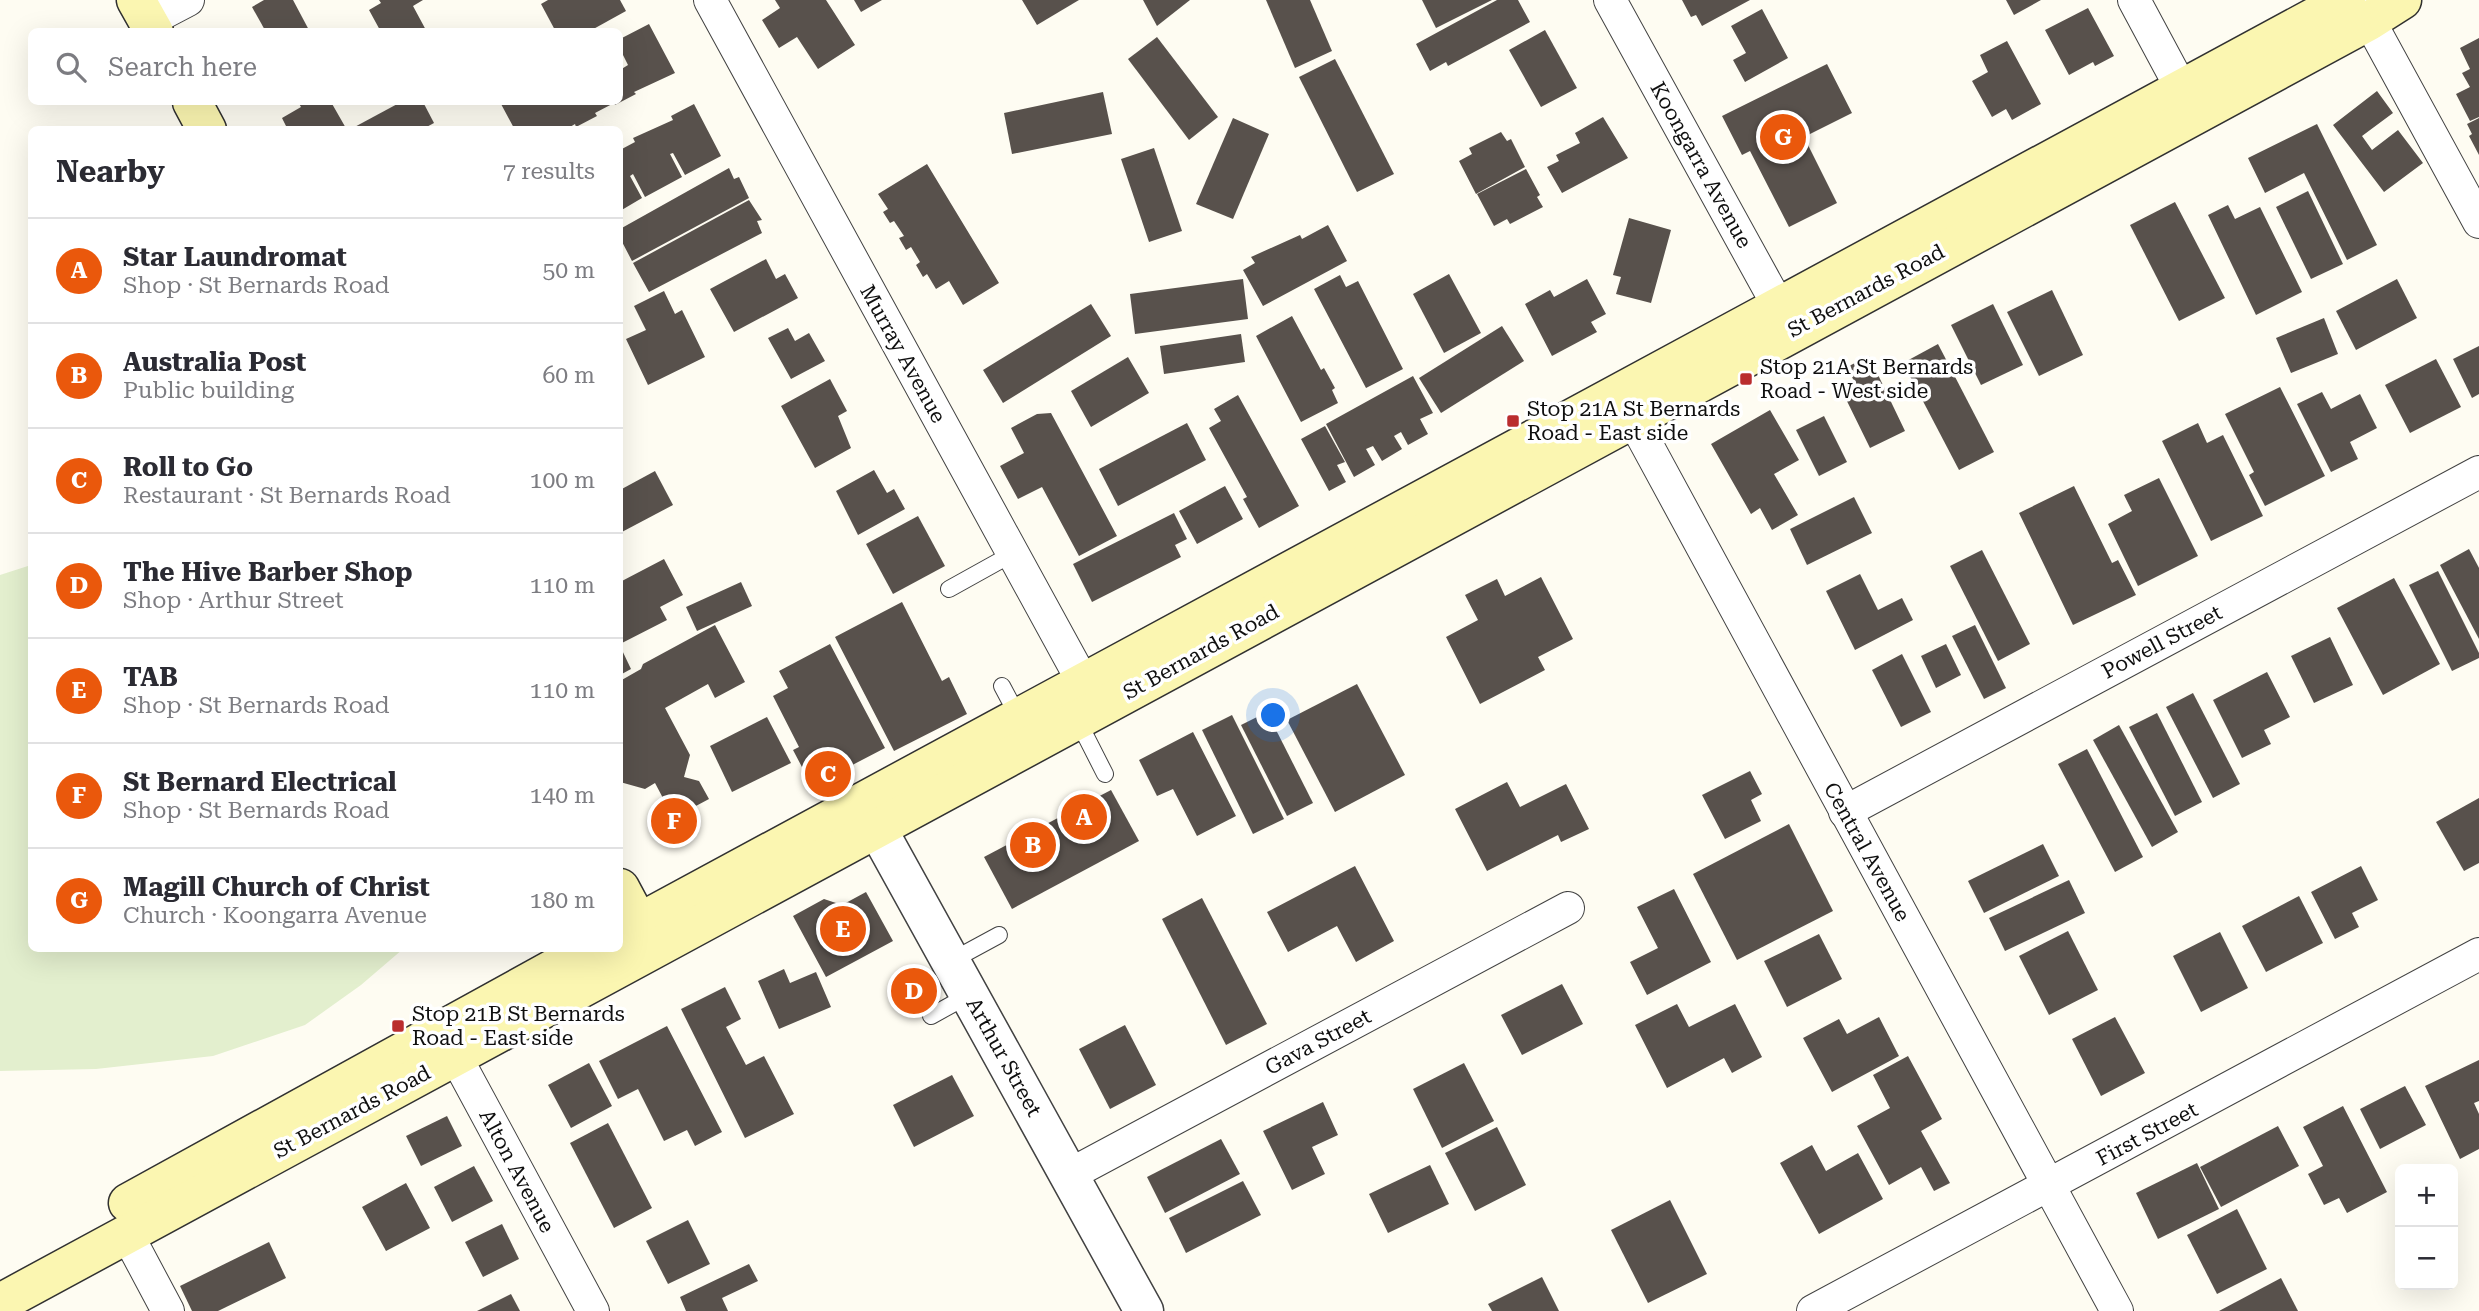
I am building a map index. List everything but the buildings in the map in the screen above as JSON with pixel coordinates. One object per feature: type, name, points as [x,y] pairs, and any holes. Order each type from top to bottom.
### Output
[{"type":"main road","name":"St Bernards Road","points":[[637,935],[1085,703],[1625,405],[2189,102],[2358,7],[2402,0]]},
{"type":"main road","points":[[194,105],[205,126]]},
{"type":"main road","name":"St Bernards Road","points":[[870,815],[1010,702],[1085,703]]},
{"type":"main road","points":[[623,896],[637,935]]},
{"type":"main road","name":"St Bernards Road","points":[[0,1273],[448,1043],[585,952]]},
{"type":"main road","name":"St Bernards Road","points":[[0,1303],[127,1234],[448,1043],[607,952]]},
{"type":"street","points":[[146,18],[188,0]]},
{"type":"street","name":"Murray Avenue","points":[[710,0],[1012,554],[1085,703]]},
{"type":"street","name":"Koongarra Avenue","points":[[1611,0],[1785,318]]},
{"type":"street","points":[[2134,0],[2189,102]]},
{"type":"street","points":[[2358,7],[2479,222]]},
{"type":"street","name":"Central Avenue","points":[[1625,405],[2118,1311]]},
{"type":"street","name":"Powell Street","points":[[1845,812],[2479,472]]},
{"type":"street","name":"Arthur Street","points":[[870,815],[1144,1311]]},
{"type":"street","name":"Gava Street","points":[[1069,1175],[1568,908]]},
{"type":"street","name":"First Street","points":[[1813,1311],[2479,954]]},
{"type":"street","name":"Alton Avenue","points":[[448,1043],[593,1311]]},
{"type":"street","points":[[127,1234],[168,1311]]},
{"type":"lane","points":[[949,589],[1012,554]]},
{"type":"lane","points":[[1085,703],[1105,774]]},
{"type":"lane","points":[[951,961],[999,935]]},
{"type":"lane","points":[[931,1016],[970,995]]},
{"type":"green space","points":[[28,566],[28,952],[400,952],[361,985],[305,1025],[213,1056],[96,1069],[0,1071],[0,575]]},
{"type":"place","name":"Magill Church of Christ","points":[[1783,137]]},
{"type":"place","name":"Stop 21A St Bernards Road - West side","points":[[1746,379]]},
{"type":"place","name":"Stop 21A St Bernards Road - East side","points":[[1513,421]]},
{"type":"place","name":"Roll to Go","points":[[828,774]]},
{"type":"place","name":"Star Laundromat","points":[[1084,817]]},
{"type":"place","name":"St Bernard Electrical","points":[[674,821]]},
{"type":"place","name":"Australia Post","points":[[1033,845]]},
{"type":"place","name":"TAB","points":[[843,929]]},
{"type":"place","name":"The Hive Barber Shop","points":[[914,991]]},
{"type":"place","name":"Stop 21B St Bernards Road - East side","points":[[398,1026]]}]
